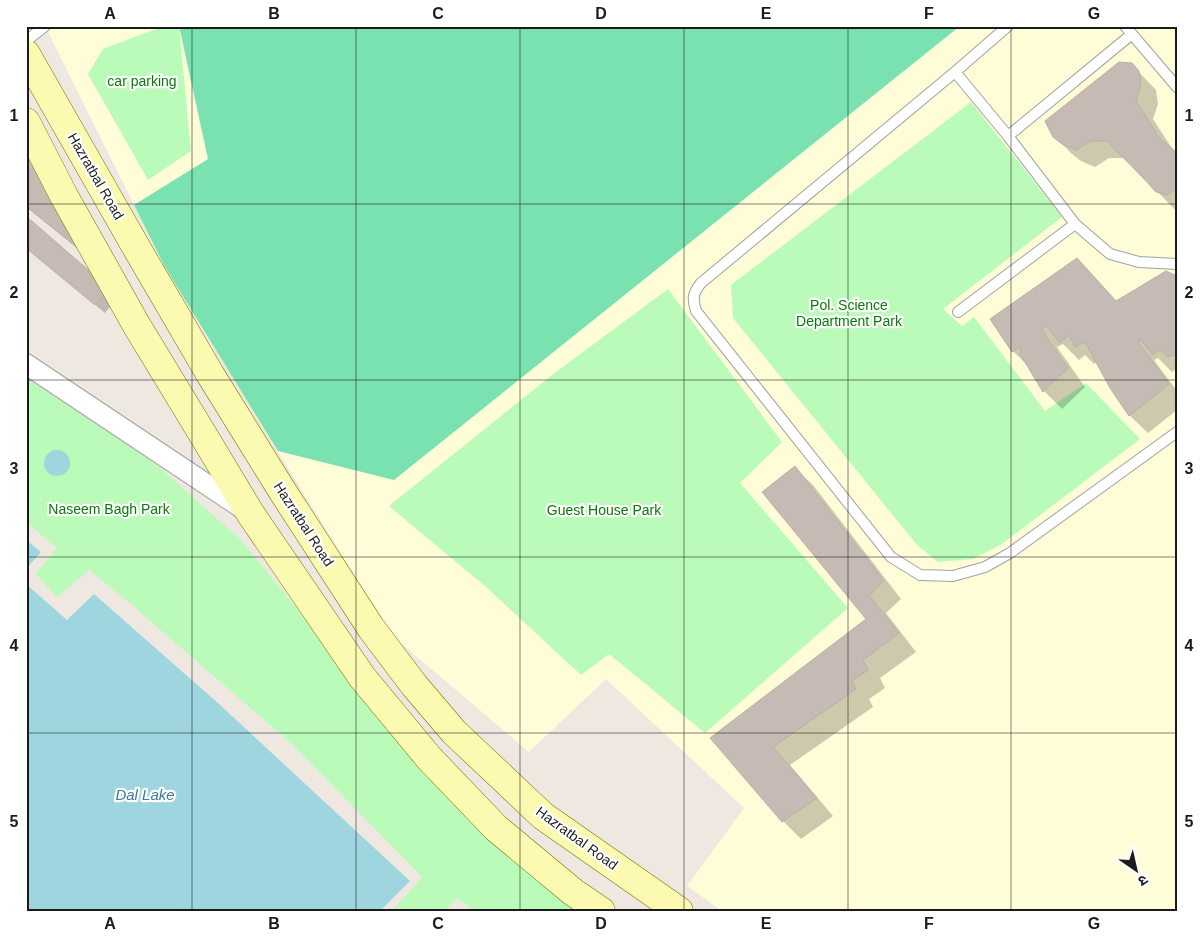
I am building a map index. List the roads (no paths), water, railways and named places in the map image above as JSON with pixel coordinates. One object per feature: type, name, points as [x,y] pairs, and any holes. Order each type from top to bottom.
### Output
[{"type":"main road","name":"Hazratbal Road","points":[[26,54],[210,374],[283,492],[371,628],[414,685],[454,732],[543,816],[679,911]]},
{"type":"main road","points":[[26,122],[137,326],[250,513],[362,677],[429,758],[496,828],[572,892],[601,911]]},
{"type":"main road","points":[[250,513],[283,492]]},
{"type":"street","points":[[26,364],[250,513]]},
{"type":"lane","points":[[26,41],[46,26]]},
{"type":"lane","points":[[1008,26],[700,283],[695,290],[693,301],[696,311],[891,558],[920,575],[952,576],[985,567],[994,562],[1010,553],[1177,432]]},
{"type":"lane","points":[[1008,136],[1128,30],[1177,87]]},
{"type":"lane","points":[[955,72],[1008,136],[1075,224],[1110,254],[1138,262],[1177,264]]},
{"type":"lane","points":[[958,312],[1075,224]]},
{"type":"water","points":[[57,450],[67,453],[70,463],[67,473],[57,476],[47,473],[44,463],[47,453]]},
{"type":"water","points":[[26,540],[41,552],[26,569]]},
{"type":"water","name":"Dal Lake","points":[[26,584],[67,620],[94,594],[219,704],[410,881],[380,911],[26,911]]},
{"type":"park label","name":"car parking","points":[[142,81]]},
{"type":"park label","name":"Pol. Science Department Park","points":[[849,314]]},
{"type":"park label","name":"Naseem Bagh Park","points":[[109,509]]},
{"type":"park label","name":"Guest House Park","points":[[604,510]]}]
